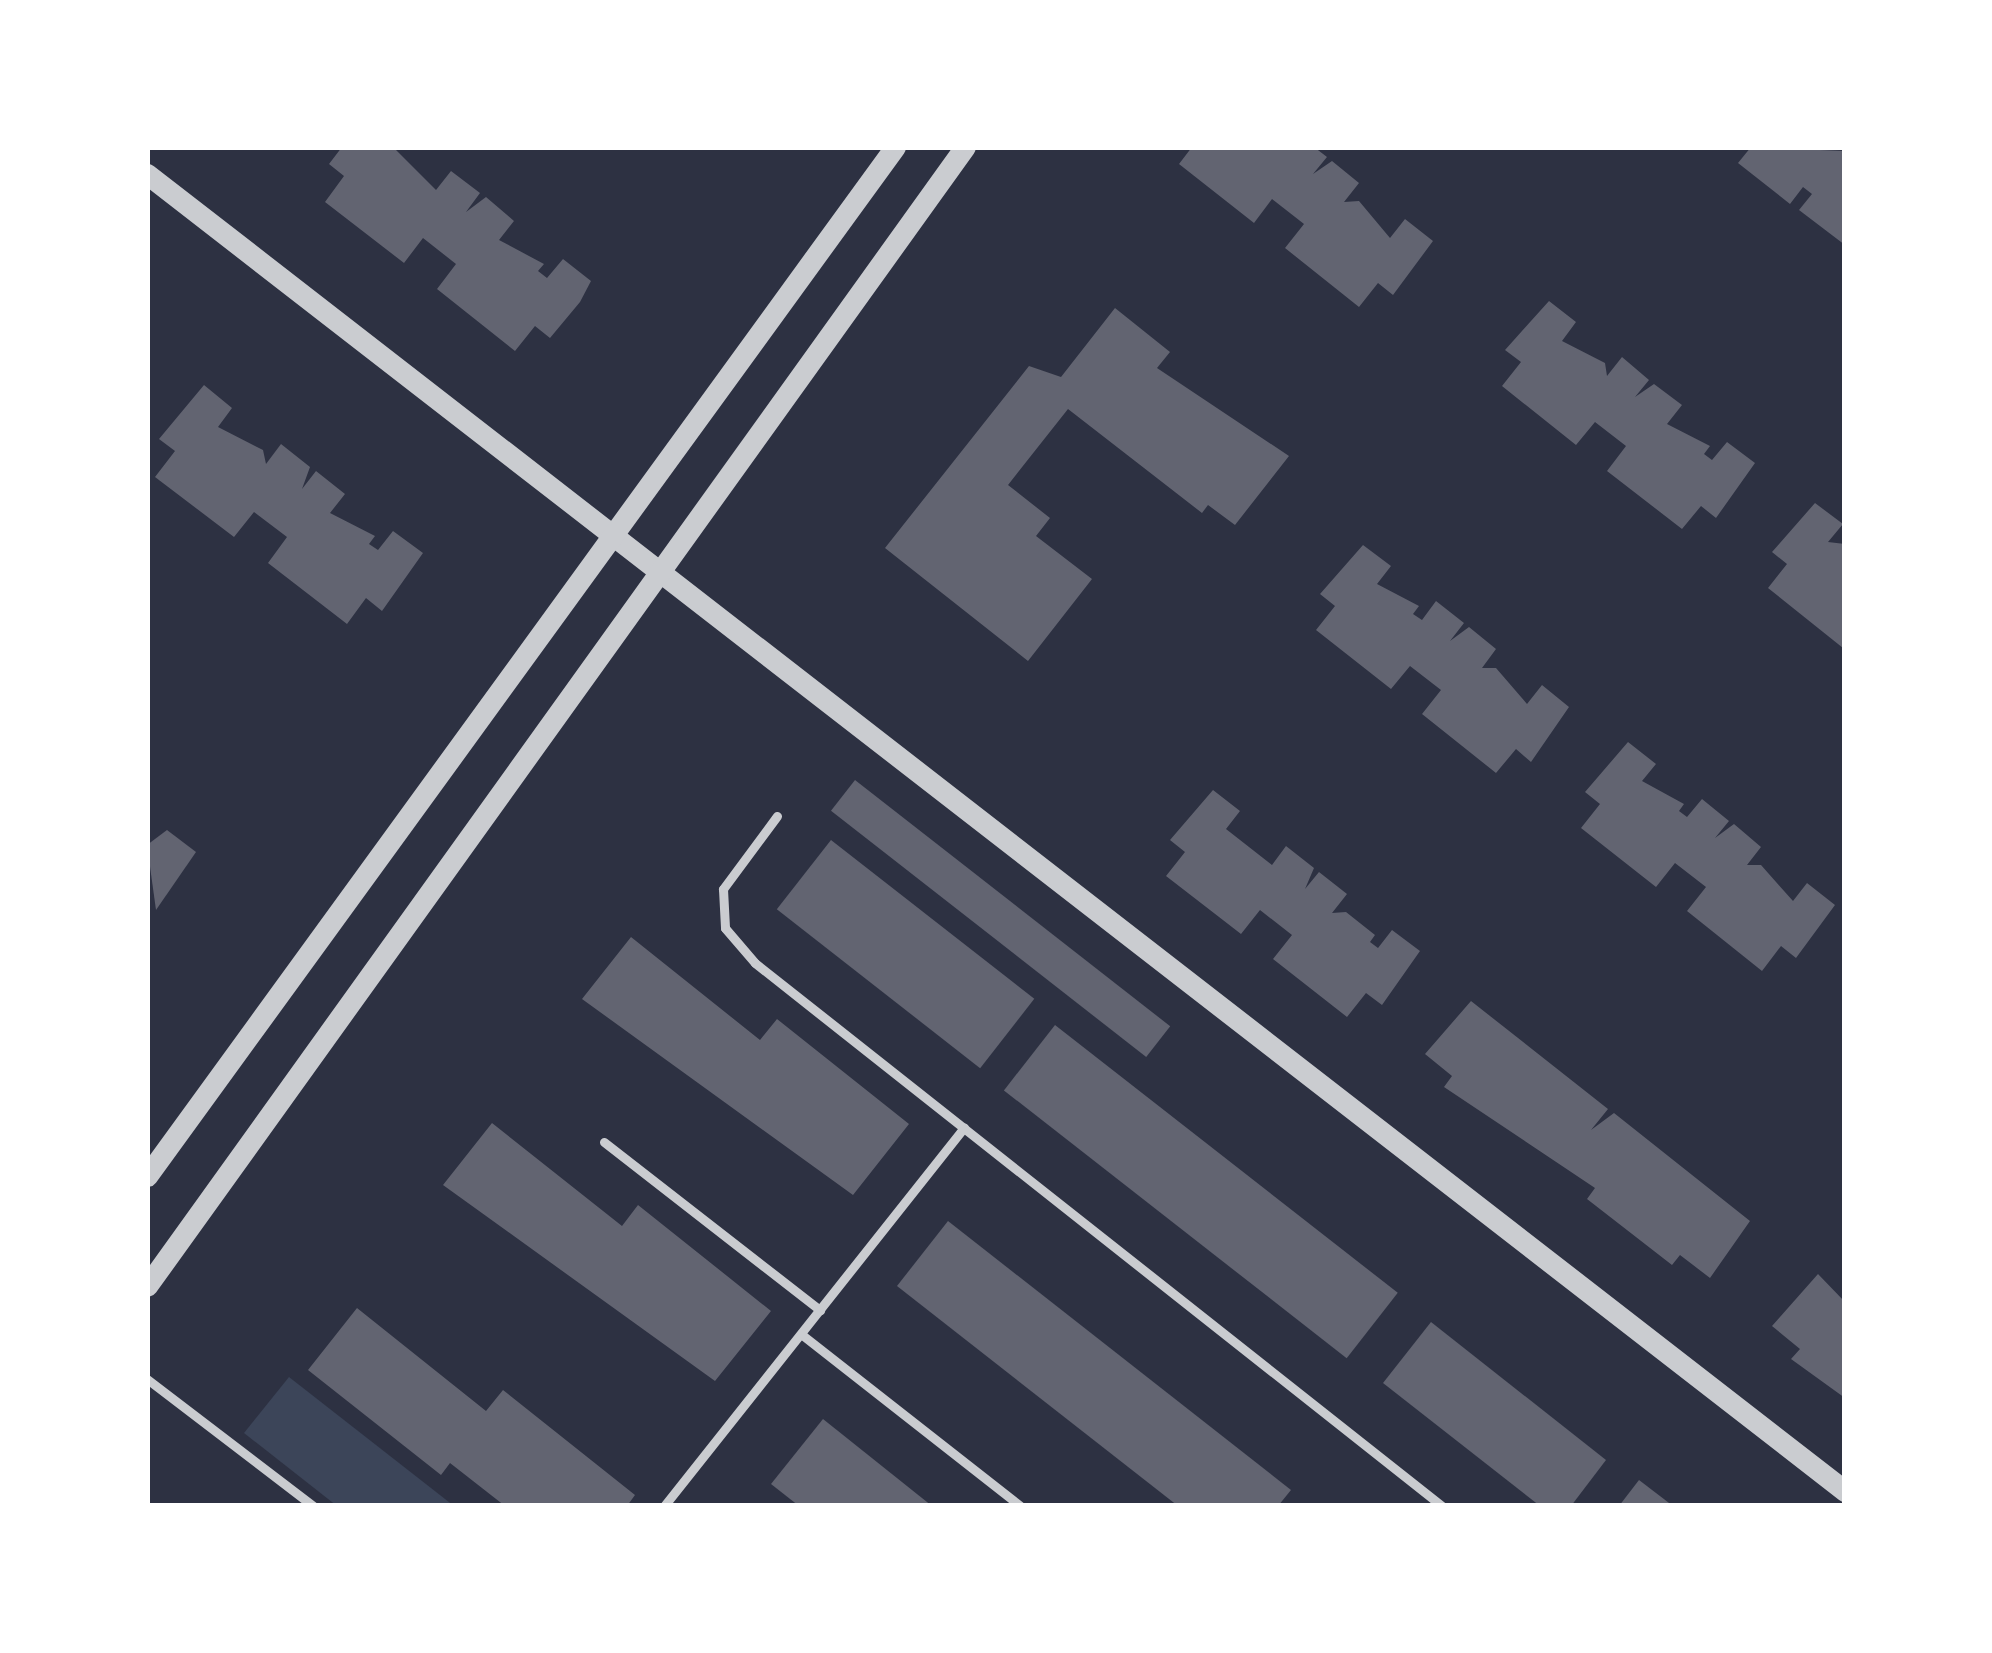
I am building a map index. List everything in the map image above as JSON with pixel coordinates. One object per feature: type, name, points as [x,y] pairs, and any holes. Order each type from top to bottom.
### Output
[{"type":"street","points":[[147,1176],[895,147]]},
{"type":"street","points":[[147,1286],[965,147]]},
{"type":"street","points":[[147,174],[666,569],[1845,1491]]},
{"type":"lane","points":[[777,817],[723,890],[725,928],[964,1128],[1442,1506]]},
{"type":"lane","points":[[664,1506],[964,1128]]},
{"type":"lane","points":[[604,1142],[820,1310]]},
{"type":"lane","points":[[801,1334],[1020,1506]]},
{"type":"lane","points":[[147,1379],[313,1506]]},
{"type":"shaded area","points":[[289,1377],[454,1506],[337,1506],[244,1433]]},
{"type":"building","points":[[342,147],[393,147],[436,190],[451,171],[480,193],[466,212],[486,197],[514,221],[499,240],[544,264],[538,271],[547,278],[563,259],[591,281],[580,302],[550,338],[535,326],[515,351],[437,289],[456,264],[423,238],[404,263],[325,202],[344,176],[329,164]]},
{"type":"building","points":[[1192,147],[1314,147],[1327,157],[1313,174],[1332,161],[1359,183],[1344,202],[1359,201],[1390,238],[1405,219],[1433,241],[1393,295],[1378,283],[1359,307],[1285,248],[1304,224],[1272,199],[1254,223],[1179,164]]},
{"type":"building","points":[[1751,147],[1845,151],[1845,245],[1799,210],[1812,194],[1803,187],[1790,204],[1738,163]]},
{"type":"building","points":[[1549,301],[1576,322],[1562,341],[1605,363],[1607,376],[1622,357],[1649,380],[1635,397],[1654,384],[1682,405],[1667,424],[1710,446],[1704,454],[1712,460],[1727,442],[1755,463],[1716,518],[1701,506],[1682,529],[1607,471],[1626,446],[1595,422],[1576,445],[1502,386],[1521,362],[1505,350]]},
{"type":"building","points":[[1115,308],[1170,352],[1157,368],[1289,456],[1235,525],[1208,505],[1202,513],[1068,409],[1008,485],[1050,518],[1036,536],[1092,579],[1028,661],[885,548],[1029,366],[1061,377]]},
{"type":"building","points":[[204,385],[232,408],[218,427],[263,450],[266,464],[281,444],[310,467],[302,489],[316,471],[345,494],[330,513],[375,536],[369,544],[378,550],[393,531],[423,553],[382,611],[366,598],[347,624],[268,563],[287,537],[254,512],[234,537],[155,477],[175,451],[159,439]]},
{"type":"building","points":[[1815,503],[1843,524],[1828,542],[1845,544],[1843,648],[1768,588],[1787,564],[1772,552]]},
{"type":"building","points":[[1363,545],[1391,566],[1377,584],[1419,606],[1413,614],[1422,620],[1436,601],[1464,623],[1450,641],[1469,627],[1496,649],[1482,668],[1496,668],[1527,704],[1542,685],[1569,707],[1531,762],[1516,749],[1496,773],[1422,714],[1441,690],[1410,666],[1391,689],[1316,630],[1335,606],[1320,594]]},
{"type":"building","points":[[1628,742],[1656,764],[1642,781],[1684,804],[1679,811],[1687,817],[1702,799],[1729,821],[1715,838],[1734,824],[1761,847],[1747,865],[1761,865],[1793,901],[1807,883],[1835,905],[1796,958],[1781,946],[1762,971],[1687,911],[1706,887],[1675,863],[1656,887],[1581,828],[1600,804],[1585,792]]},
{"type":"building","points":[[855,780],[1170,1026],[1146,1057],[831,811]]},
{"type":"building","points":[[1213,790],[1240,811],[1226,829],[1272,865],[1286,846],[1314,868],[1305,889],[1319,872],[1347,894],[1332,913],[1346,912],[1375,935],[1370,942],[1378,948],[1392,930],[1420,951],[1382,1005],[1366,993],[1347,1017],[1273,959],[1292,935],[1260,910],[1241,934],[1166,876],[1185,852],[1170,840]]},
{"type":"building","points":[[167,830],[196,852],[156,910],[147,845]]},
{"type":"building","points":[[831,840],[1034,999],[980,1068],[777,909]]},
{"type":"building","points":[[631,937],[760,1040],[777,1019],[909,1124],[853,1195],[582,999]]},
{"type":"building","points":[[1471,1001],[1608,1109],[1591,1130],[1614,1113],[1750,1221],[1710,1278],[1680,1255],[1672,1265],[1587,1199],[1595,1188],[1444,1087],[1452,1076],[1425,1054]]},
{"type":"building","points":[[1055,1025],[1398,1293],[1347,1358],[1004,1090]]},
{"type":"building","points":[[492,1123],[622,1226],[638,1205],[771,1311],[715,1381],[443,1185]]},
{"type":"building","points":[[948,1221],[1291,1490],[1278,1506],[1178,1506],[897,1286]]},
{"type":"building","points":[[1818,1274],[1845,1302],[1845,1398],[1791,1359],[1800,1349],[1772,1326]]},
{"type":"building","points":[[357,1308],[486,1411],[503,1390],[635,1495],[627,1506],[505,1506],[450,1463],[441,1475],[308,1370]]},
{"type":"building","points":[[1431,1322],[1606,1460],[1571,1506],[1540,1506],[1383,1383]]},
{"type":"building","points":[[823,1419],[932,1506],[799,1506],[771,1484]]},
{"type":"building","points":[[1639,1480],[1673,1506],[1619,1506]]}]
